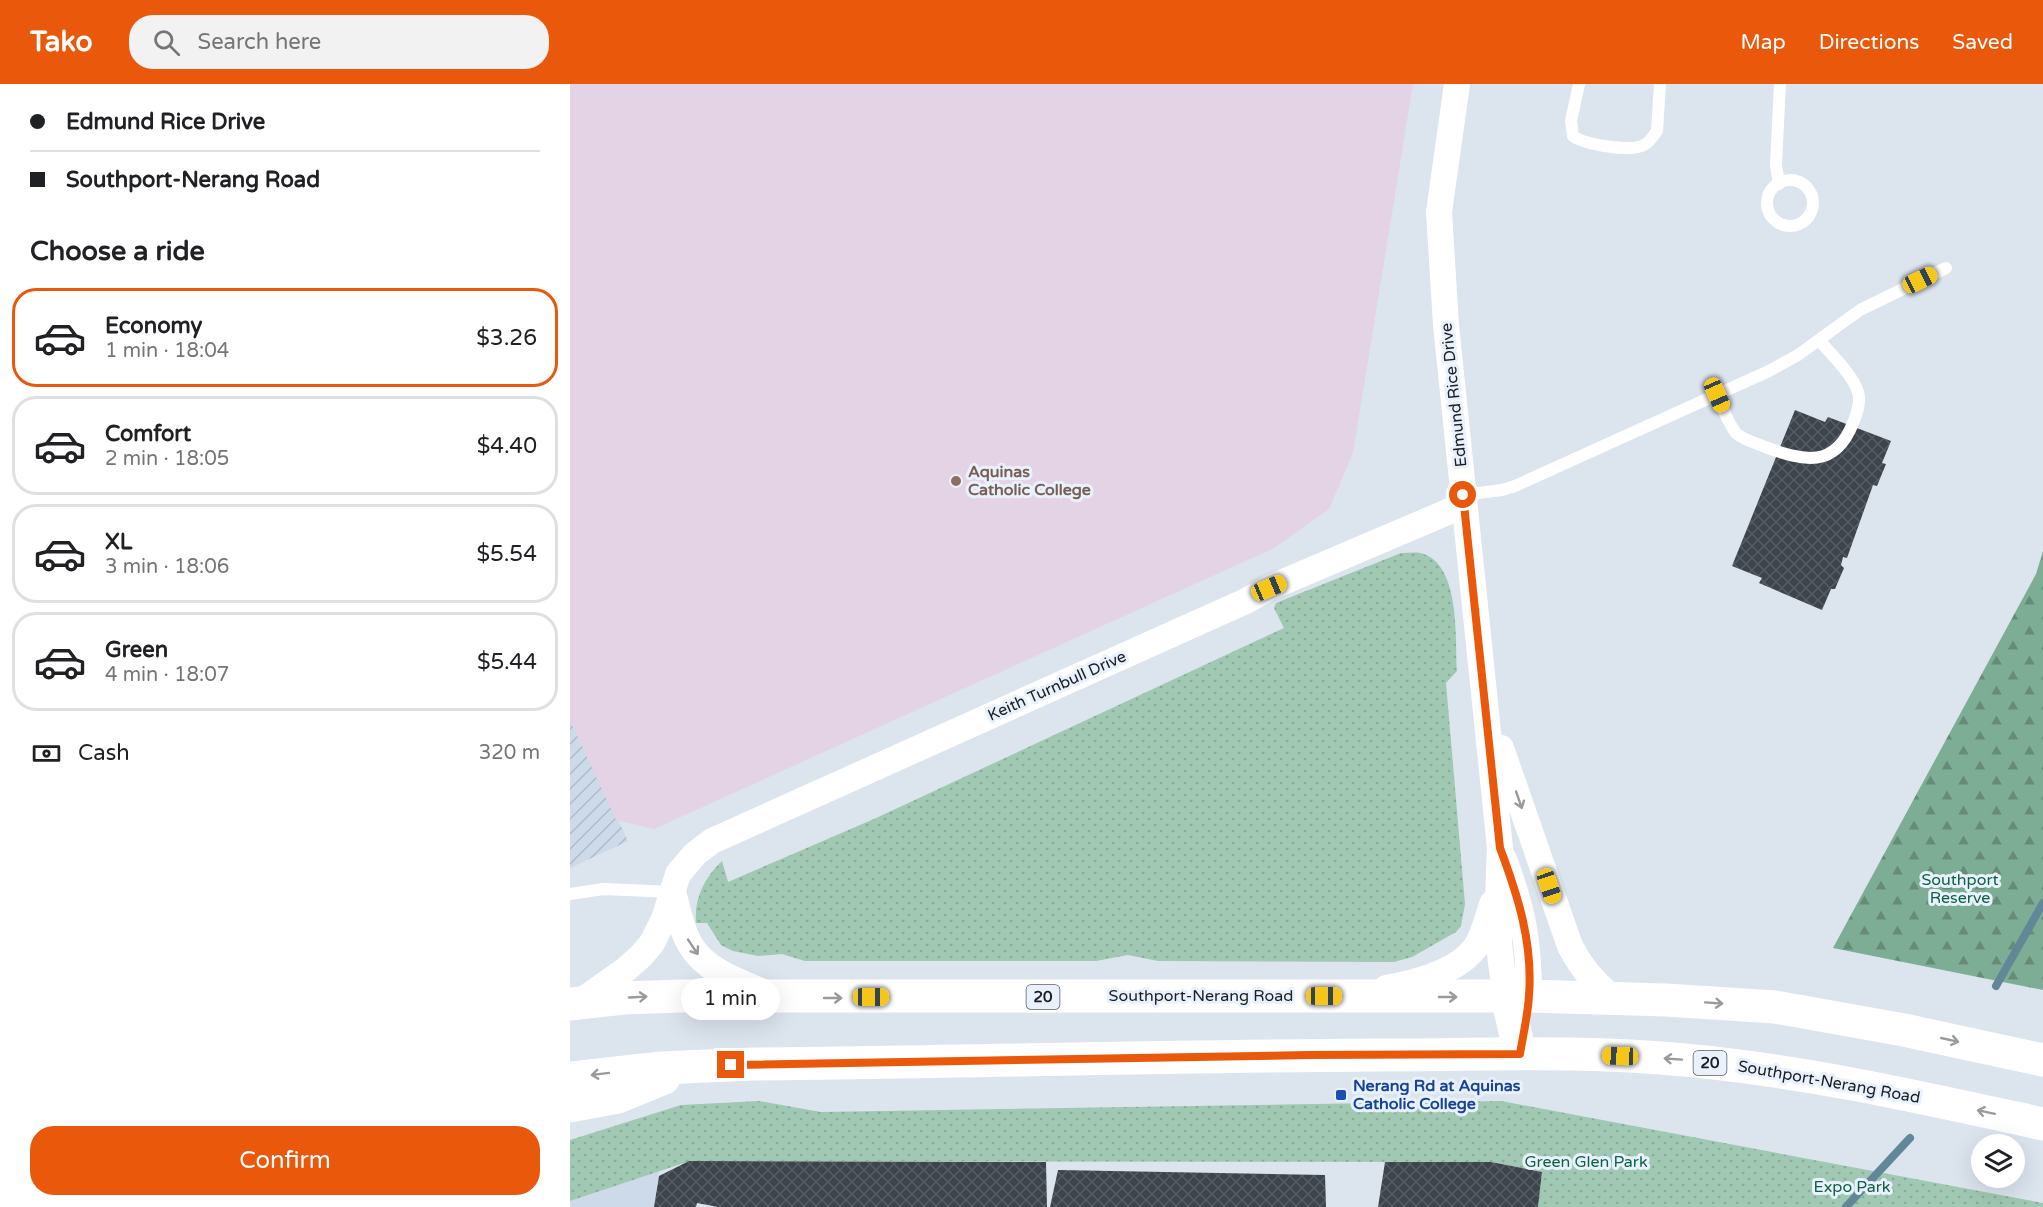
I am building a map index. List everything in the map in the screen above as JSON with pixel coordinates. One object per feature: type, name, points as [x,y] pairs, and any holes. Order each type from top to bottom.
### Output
[{"type":"main road","points":[[1518,996],[1520,1054]]},
{"type":"main road","name":"Southport-Nerang Road","points":[[575,1003],[650,997],[1612,997],[1775,1007],[1904,1030],[2043,1060]]},
{"type":"main road","name":"Southport-Nerang Road","points":[[570,1078],[703,1066],[1309,1055],[1520,1054],[1643,1057],[1682,1059],[1804,1075],[1897,1092],[2043,1124]]},
{"type":"main road","points":[[570,1106],[618,1097],[667,1077],[703,1066]]},
{"type":"street","name":"Edmund Rice Drive","points":[[1347,996],[1432,976],[1463,960],[1475,948],[1484,931],[1499,860],[1486,705],[1446,326],[1439,212],[1457,84]]},
{"type":"street","name":"Keith Turnbull Drive","points":[[575,1003],[624,971],[647,950],[659,930],[673,892],[675,879],[687,862],[724,835],[1208,618],[1464,500]]},
{"type":"street","name":"Edmund Rice Drive","points":[[1486,705],[1570,946],[1584,971],[1612,997]]},
{"type":"street","name":"Edmund Rice Drive","points":[[1499,860],[1516,890],[1529,948],[1518,996]]},
{"type":"street","points":[[673,892],[686,936],[700,957],[736,981],[775,998]]},
{"type":"lane","points":[[1579,84],[1571,122],[1573,136],[1581,141],[1630,148],[1645,145],[1657,130],[1660,84]]},
{"type":"lane","points":[[1779,184],[1776,165],[1780,84]]},
{"type":"lane","points":[[1464,500],[1510,488],[1789,361],[1860,310],[1946,268]]},
{"type":"lane","points":[[1717,395],[1736,432],[1749,441],[1778,452],[1801,457],[1817,457],[1831,453],[1841,446],[1849,433],[1858,406],[1859,395],[1851,379],[1819,340]]},
{"type":"lane","points":[[570,894],[603,889],[673,892]]},
{"type":"shaded area","name":"Aquinas Catholic College","points":[[570,84],[1413,84],[1353,453],[1329,509],[1274,548],[654,829],[616,820],[570,720]]},
{"type":"shaded area","points":[[570,720],[628,841],[570,868]]},
{"type":"shaded area","points":[[659,1171],[654,1207],[570,1207],[570,1201]]},
{"type":"green space","name":"Southport Reserve","points":[[2043,551],[2043,990],[1833,948],[2036,574]]},
{"type":"green space","points":[[1401,553],[1420,553],[1433,559],[1443,571],[1453,603],[1457,671],[1446,683],[1465,904],[1461,926],[1456,932],[1412,957],[1394,962],[1158,961],[1128,955],[1096,961],[805,961],[782,954],[758,956],[733,951],[721,945],[707,923],[696,923],[697,906],[702,889],[710,874],[722,861],[728,882],[874,819],[1284,628],[1274,608],[1276,603]]},
{"type":"green space","name":"Green Glen Park","points":[[759,1101],[821,1112],[1501,1101],[2043,1203],[2043,1207],[1538,1207],[1542,1172],[1491,1162],[690,1161],[570,1201],[570,1140],[681,1105]]},
{"type":"building","points":[[1795,410],[1825,422],[1828,417],[1891,441],[1882,463],[1886,464],[1877,486],[1873,485],[1847,558],[1843,557],[1841,565],[1844,568],[1822,610],[1759,583],[1762,578],[1732,566]]},
{"type":"building","points":[[689,1161],[1046,1162],[1047,1207],[718,1207],[697,1203],[696,1207],[654,1207],[659,1176]]},
{"type":"building","points":[[1385,1162],[1491,1162],[1542,1172],[1538,1207],[1378,1207]]},
{"type":"building","points":[[1058,1170],[1325,1175],[1326,1207],[1050,1207]]},
{"type":"waterway","points":[[1996,986],[2043,903]]},
{"type":"waterway","points":[[1846,1207],[1910,1138]]},
{"type":"place","name":"Aquinas Catholic College","points":[[956,481]]},
{"type":"place","name":"Nerang Rd at Aquinas Catholic College","points":[[1341,1095]]},
{"type":"route","points":[[731,1065],[1309,1055],[1520,1054],[1529,996],[1529,948],[1516,890],[1500,848],[1463,495]]},
{"type":"park label","name":"Expo Park","points":[[1852,1187]]}]
